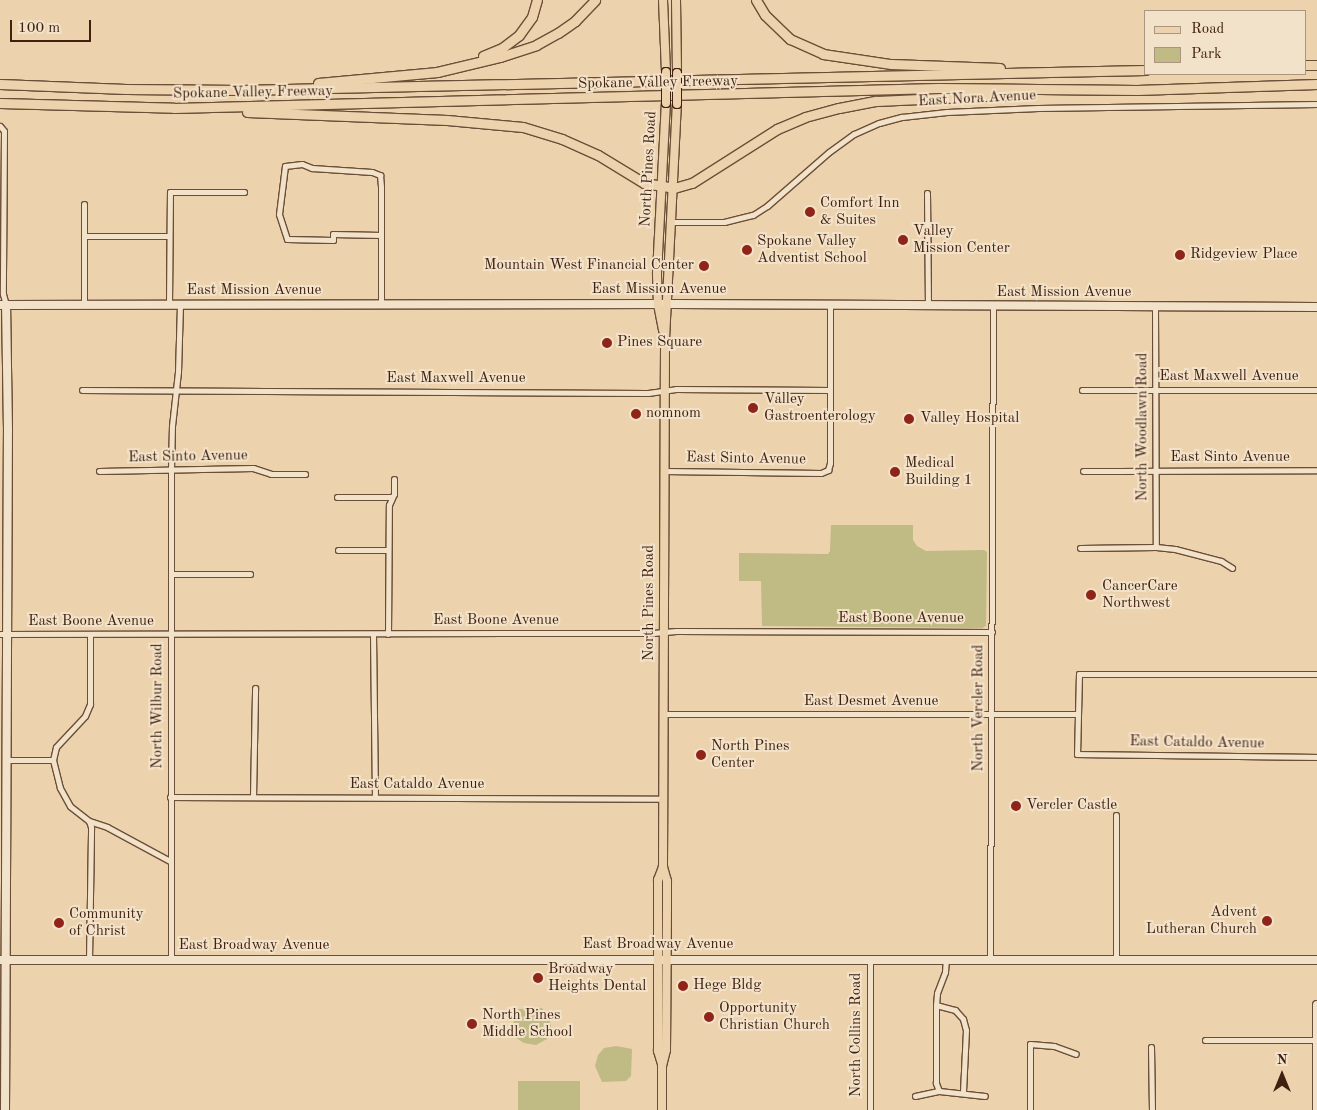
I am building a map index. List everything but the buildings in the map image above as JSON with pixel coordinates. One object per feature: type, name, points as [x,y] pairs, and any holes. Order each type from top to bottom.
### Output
[{"type":"highway","points":[[437,72],[491,53],[511,43],[532,17],[537,0]]},
{"type":"highway","points":[[240,90],[437,72],[500,57],[536,44],[575,21],[595,0]]},
{"type":"highway","points":[[756,0],[765,15],[790,39],[816,51],[845,58],[891,64],[1136,70]]},
{"type":"highway","name":"Spokane Valley Freeway","points":[[0,84],[126,89],[240,90],[1144,70]]},
{"type":"highway","name":"Spokane Valley Freeway","points":[[0,102],[174,108],[938,88],[1137,90],[1317,84]]},
{"type":"highway","points":[[174,108],[447,120],[523,126],[562,139],[598,155],[644,183],[674,188],[692,183],[777,130],[805,117],[839,108],[876,101],[914,98],[1137,90]]},
{"type":"main road","name":"North Pines Road","points":[[664,0],[666,103],[657,273],[658,304],[665,339]]},
{"type":"main road","name":"North Pines Road","points":[[662,1110],[662,1066],[658,1050],[662,959],[658,880],[663,867],[665,339],[677,104],[676,0]]},
{"type":"street","name":"East Nora Avenue","points":[[671,222],[724,222],[753,215],[767,206],[848,138],[879,123],[902,117],[954,112],[1038,108],[1317,104]]},
{"type":"street","points":[[1,127],[4,634],[7,760],[3,960],[5,1110]]},
{"type":"street","points":[[381,235],[333,234],[333,240],[287,239],[279,214],[285,166],[302,164],[312,168],[372,172],[380,175],[381,235],[382,305]]},
{"type":"street","points":[[169,304],[170,192],[244,192]]},
{"type":"street","points":[[927,193],[928,306]]},
{"type":"street","points":[[84,204],[84,305]]},
{"type":"street","points":[[84,236],[169,236]]},
{"type":"street","name":"North Wilbur Road","points":[[171,959],[170,470],[175,390],[178,372],[180,304]]},
{"type":"street","name":"East Mission Avenue","points":[[3,305],[668,304],[1317,307]]},
{"type":"street","points":[[830,306],[830,390]]},
{"type":"street","name":"North Vercler Road","points":[[990,959],[993,306]]},
{"type":"street","name":"North Woodlawn Road","points":[[1155,307],[1156,547]]},
{"type":"street","name":"East Maxwell Avenue","points":[[82,390],[830,390]]},
{"type":"street","name":"East Sinto Avenue","points":[[664,471],[821,472],[828,470],[830,390]]},
{"type":"street","name":"East Maxwell Avenue","points":[[1082,390],[1317,390]]},
{"type":"street","name":"East Sinto Avenue","points":[[99,471],[253,468],[271,474],[305,474]]},
{"type":"street","name":"East Sinto Avenue","points":[[1083,471],[1317,470]]},
{"type":"street","points":[[388,634],[389,505],[394,479]]},
{"type":"street","points":[[337,497],[392,497]]},
{"type":"street","points":[[1080,548],[1156,547],[1191,552],[1226,564],[1232,568]]},
{"type":"street","points":[[338,550],[388,550]]},
{"type":"street","points":[[171,574],[250,574]]},
{"type":"street","name":"East Boone Avenue","points":[[4,634],[992,632]]},
{"type":"street","points":[[90,634],[90,704],[85,716],[56,747],[54,760],[60,788],[70,806],[89,821],[107,827],[170,861]]},
{"type":"street","points":[[373,634],[375,798]]},
{"type":"street","points":[[1078,714],[1078,674],[1317,674]]},
{"type":"street","points":[[253,797],[255,688]]},
{"type":"street","name":"East Desmet Avenue","points":[[663,714],[1078,714]]},
{"type":"street","name":"East Cataldo Avenue","points":[[1078,714],[1077,754],[1317,757]]},
{"type":"street","points":[[7,760],[54,760]]},
{"type":"street","name":"East Cataldo Avenue","points":[[170,797],[663,798]]},
{"type":"street","points":[[1116,815],[1116,960]]},
{"type":"street","points":[[88,960],[89,821]]},
{"type":"street","name":"North Collins Road","points":[[870,959],[870,1110]]},
{"type":"street","points":[[939,1092],[936,1082],[936,1006],[945,972],[946,959]]},
{"type":"street","name":"East Broadway Avenue","points":[[3,960],[1317,960]]},
{"type":"street","points":[[1317,1005],[1317,1110]]},
{"type":"street","points":[[936,1006],[955,1010],[963,1019],[966,1030],[963,1092]]},
{"type":"street","points":[[1205,1040],[1316,1040]]},
{"type":"street","points":[[1030,1110],[1030,1044],[1054,1046],[1076,1054]]},
{"type":"street","points":[[1151,1047],[1152,1110]]},
{"type":"street","points":[[915,1096],[939,1092],[963,1092],[985,1096]]},
{"type":"green space","points":[[831,525],[913,525],[913,540],[917,546],[926,551],[984,550],[987,552],[986,626],[982,628],[762,626],[761,581],[739,581],[739,553],[828,554],[830,551]]},
{"type":"green space","points":[[542,1008],[549,1018],[551,1027],[547,1039],[536,1045],[524,1043],[513,1036],[514,1013],[519,1009]]},
{"type":"green space","points":[[616,1046],[632,1049],[631,1076],[626,1081],[602,1082],[595,1066],[598,1055],[604,1048]]},
{"type":"green space","points":[[518,1081],[580,1081],[580,1110],[518,1110]]},
{"type":"place","name":"Comfort Inn & Suites","points":[[810,212]]},
{"type":"place","name":"Valley Mission Center","points":[[903,240]]},
{"type":"place","name":"Spokane Valley Adventist School","points":[[747,250]]},
{"type":"place","name":"Ridgeview Place","points":[[1180,255]]},
{"type":"place","name":"Mountain West Financial Center","points":[[704,266]]},
{"type":"place","name":"Pines Square","points":[[607,343]]},
{"type":"place","name":"Valley Gastroenterology","points":[[753,408]]},
{"type":"place","name":"nomnom","points":[[636,414]]},
{"type":"place","name":"Valley Hospital","points":[[909,419]]},
{"type":"place","name":"Medical Building 1","points":[[895,472]]},
{"type":"place","name":"CancerCare Northwest","points":[[1091,595]]},
{"type":"place","name":"North Pines Center","points":[[701,755]]},
{"type":"place","name":"Vercler Castle","points":[[1016,806]]},
{"type":"place","name":"Advent Lutheran Church","points":[[1267,921]]},
{"type":"place","name":"Community of Christ","points":[[59,923]]},
{"type":"place","name":"Broadway Heights Dental","points":[[538,978]]},
{"type":"place","name":"Hege Bldg","points":[[683,986]]},
{"type":"place","name":"Opportunity Christian Church","points":[[709,1017]]},
{"type":"place","name":"North Pines Middle School","points":[[472,1024]]}]
